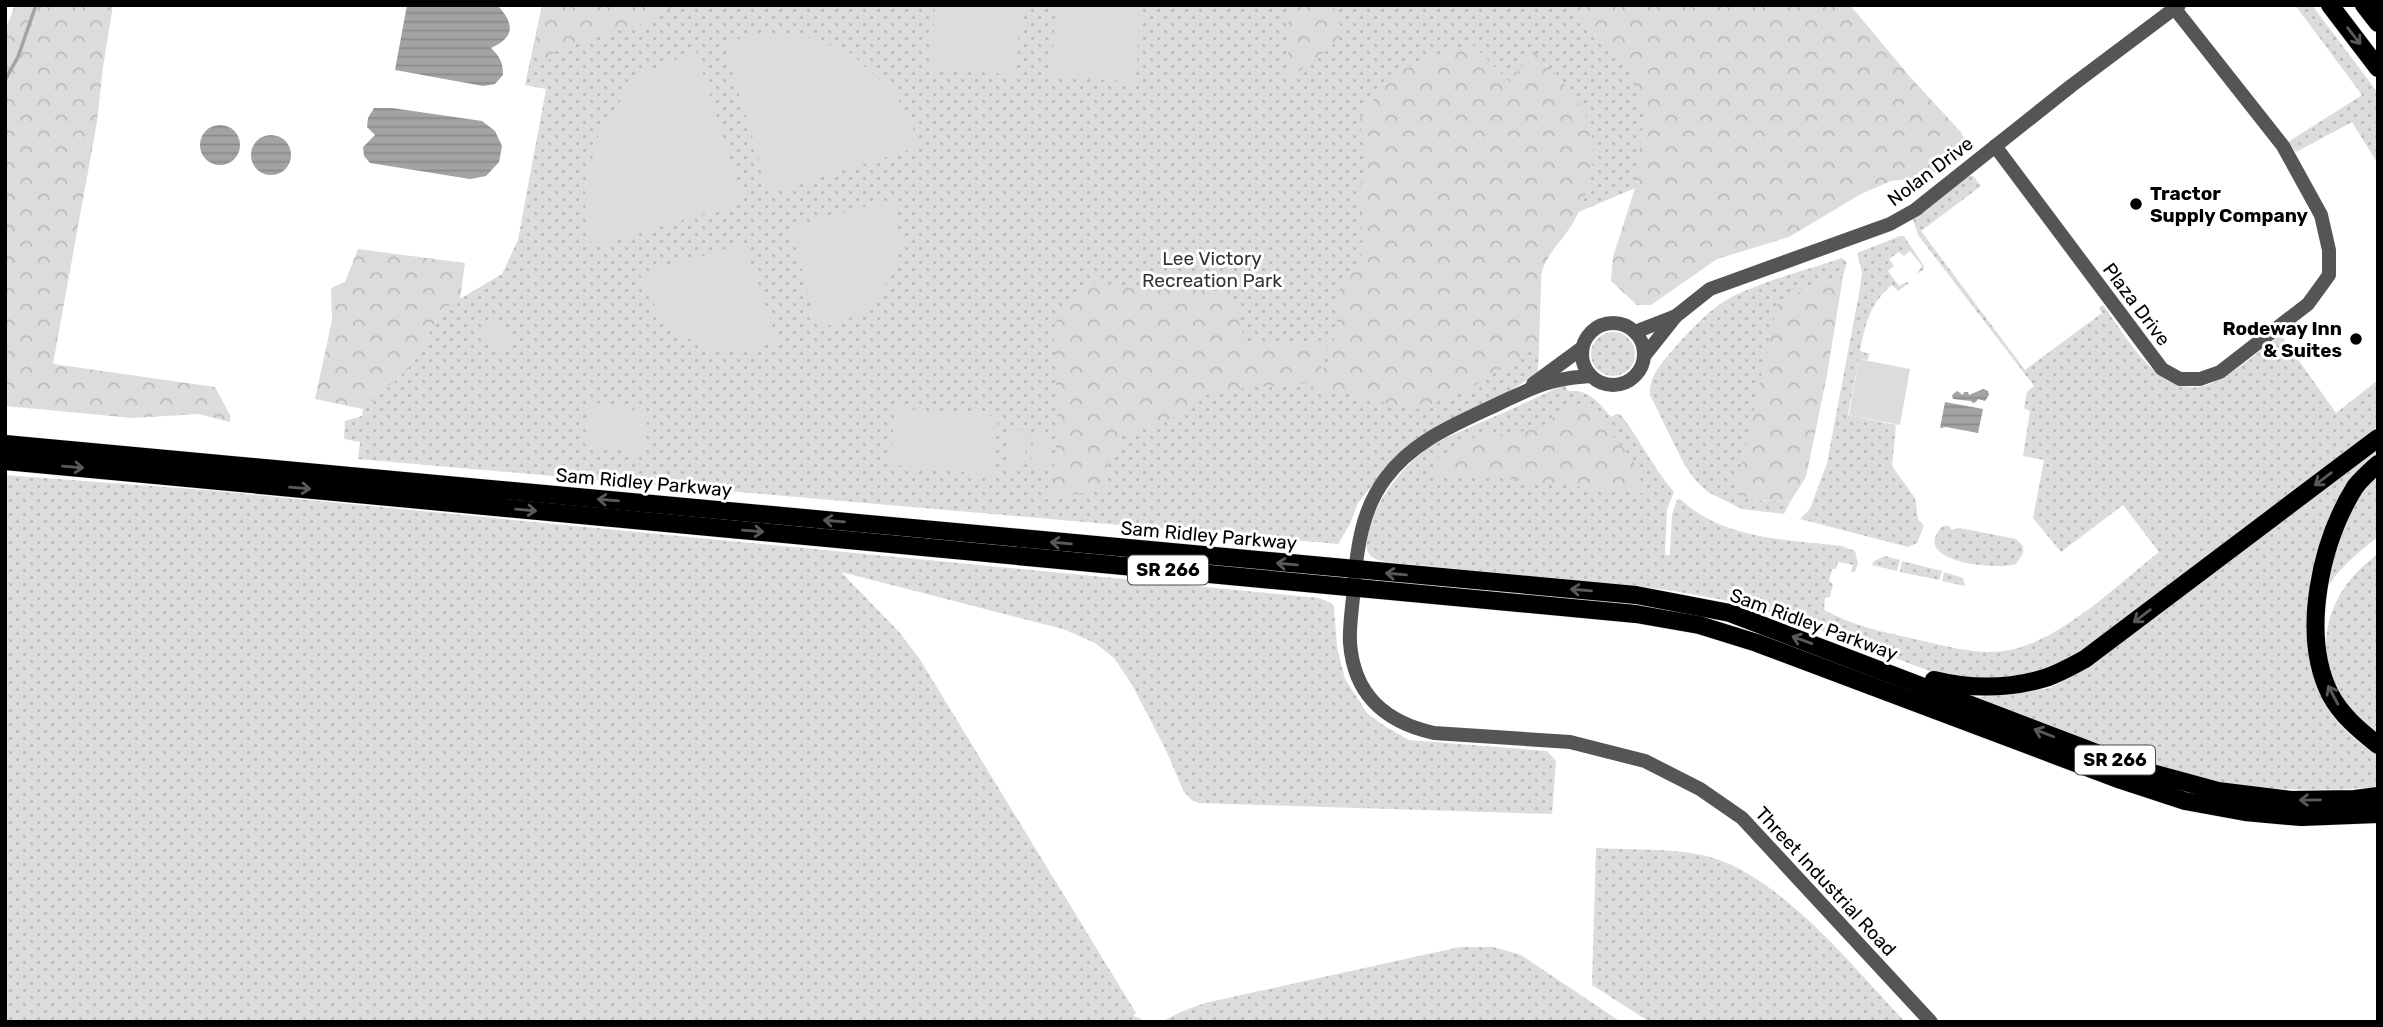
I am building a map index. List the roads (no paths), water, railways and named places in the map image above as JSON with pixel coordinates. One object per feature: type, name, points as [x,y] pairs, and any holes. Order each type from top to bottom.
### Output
[{"type":"main road","points":[[2330,5],[2378,68]]},
{"type":"main road","points":[[2364,5],[2378,23]]},
{"type":"main road","points":[[1866,664],[1957,686],[2005,687],[2046,678],[2085,659],[2378,438]]},
{"type":"main road","name":"Sam Ridley Parkway","points":[[5,444],[1355,579],[1636,614],[1699,625],[1770,647],[2185,801],[2245,812],[2301,817],[2378,814]]},
{"type":"main road","name":"Sam Ridley Parkway","points":[[5,461],[1355,579],[1636,595],[1730,613],[2141,770],[2218,791],[2291,800],[2378,796]]},
{"type":"main road","points":[[2378,464],[2356,485],[2330,537],[2317,591],[2315,628],[2321,665],[2330,694],[2353,726],[2378,745]]},
{"type":"main road","points":[[2301,817],[2378,823]]},
{"type":"street","name":"Plaza Drive","points":[[1995,146],[2162,369],[2180,379],[2200,379],[2220,372],[2230,365],[2308,304],[2329,275],[2329,250],[2321,215],[2283,146],[2177,7]]},
{"type":"street","name":"Nolan Drive","points":[[1645,355],[1676,316],[1703,293],[1719,284],[1900,219],[1915,210],[2177,7]]},
{"type":"street","name":"Nolan Drive","points":[[1635,332],[1676,316]]},
{"type":"street","points":[[1612,323],[1622,324],[1635,332],[1644,346],[1645,355],[1640,371],[1626,383],[1608,385],[1591,376],[1585,368],[1582,348],[1592,330],[1612,323]]},
{"type":"street","points":[[1521,393],[1582,348]]},
{"type":"street","points":[[1355,579],[1360,538],[1374,496],[1394,468],[1424,441],[1521,393],[1564,379],[1591,376]]},
{"type":"street","name":"Threet Industrial Road","points":[[1355,579],[1350,642],[1356,675],[1367,695],[1380,709],[1397,722],[1434,733],[1570,742],[1645,761],[1700,789],[1742,818],[1931,1022]]},
{"type":"waterway","points":[[5,80],[18,57],[36,5]]},
{"type":"place","name":"Tractor Supply Company","points":[[2136,204]]},
{"type":"place","name":"Rodeway Inn & Suites","points":[[2356,339]]},
{"type":"park label","name":"Lee Victory Recreation Park","points":[[1212,269]]}]
